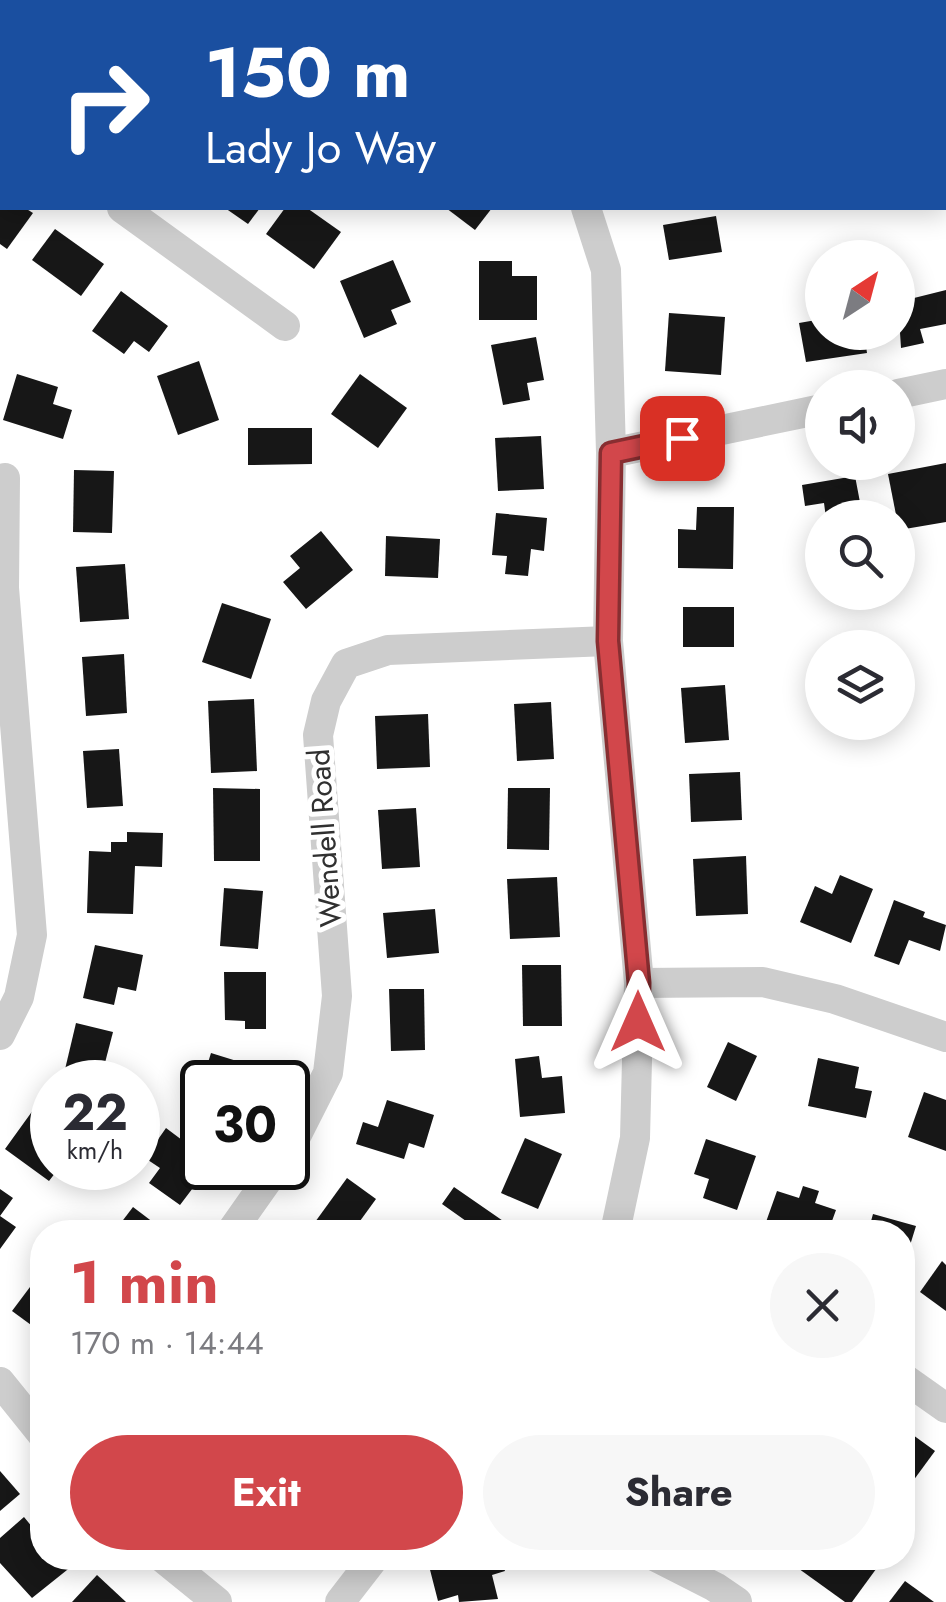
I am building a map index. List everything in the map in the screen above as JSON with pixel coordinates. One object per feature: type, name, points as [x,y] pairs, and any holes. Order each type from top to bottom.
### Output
[{"type":"street","points":[[125,210],[286,326]]},
{"type":"street","points":[[587,210],[606,270],[611,453],[608,641],[639,983],[635,1138],[618,1220]]},
{"type":"street","points":[[915,390],[946,384]]},
{"type":"street","points":[[611,453],[805,413]]},
{"type":"street","points":[[0,1035],[20,997],[32,935],[2,588],[5,478]]},
{"type":"street","name":"Wendell Road","points":[[310,1109],[328,1073],[337,996],[318,735],[326,702],[346,664],[388,650],[608,641]]},
{"type":"street","points":[[639,983],[764,982],[836,998],[946,1037]]},
{"type":"street","points":[[239,1220],[261,1190]]},
{"type":"street","points":[[0,1382],[30,1419]]},
{"type":"street","points":[[915,1387],[946,1408]]},
{"type":"street","points":[[178,1570],[217,1602]]},
{"type":"street","points":[[340,1602],[365,1570]]},
{"type":"street","points":[[677,1570],[719,1597]]},
{"type":"building","points":[[0,210],[33,213],[7,249],[0,244]]},
{"type":"building","points":[[228,210],[258,210],[248,224]]},
{"type":"building","points":[[284,210],[310,210],[341,232],[314,269],[266,234]]},
{"type":"building","points":[[449,210],[490,210],[475,230]]},
{"type":"building","points":[[716,216],[722,252],[669,260],[663,225]]},
{"type":"building","points":[[55,229],[104,264],[81,296],[32,260]]},
{"type":"building","points":[[393,260],[411,302],[391,310],[397,324],[364,338],[340,281]]},
{"type":"building","points":[[479,261],[512,261],[512,276],[537,276],[537,320],[479,320]]},
{"type":"building","points":[[946,290],[946,324],[920,329],[924,343],[915,345],[915,298]]},
{"type":"building","points":[[121,291],[168,326],[149,352],[134,341],[124,354],[92,331]]},
{"type":"building","points":[[669,313],[725,317],[721,375],[665,371]]},
{"type":"building","points":[[805,322],[805,350],[867,353],[806,362],[799,323]]},
{"type":"building","points":[[536,337],[544,380],[527,383],[530,400],[503,405],[491,345]]},
{"type":"building","points":[[199,361],[219,420],[178,435],[157,376]]},
{"type":"building","points":[[17,374],[58,387],[53,404],[72,410],[63,439],[3,420]]},
{"type":"building","points":[[360,374],[407,408],[378,448],[331,414]]},
{"type":"building","points":[[248,428],[312,428],[312,464],[248,465]]},
{"type":"building","points":[[541,436],[544,489],[498,491],[495,438]]},
{"type":"building","points":[[946,463],[946,522],[915,527],[915,500],[893,500],[889,480],[915,480],[915,469]]},
{"type":"building","points":[[74,470],[114,471],[112,533],[73,532]]},
{"type":"building","points":[[856,480],[860,500],[805,500],[805,506],[802,485]]},
{"type":"building","points":[[697,507],[734,507],[733,569],[678,568],[678,529],[696,530]]},
{"type":"building","points":[[496,513],[547,518],[544,551],[531,549],[528,576],[505,574],[507,556],[492,555]]},
{"type":"building","points":[[321,531],[353,570],[306,609],[283,582],[300,568],[290,556]]},
{"type":"building","points":[[386,536],[440,539],[438,578],[385,576]]},
{"type":"building","points":[[125,564],[129,619],[80,622],[76,567]]},
{"type":"building","points":[[222,603],[271,619],[251,679],[202,662]]},
{"type":"building","points":[[683,607],[734,607],[734,647],[683,647]]},
{"type":"building","points":[[124,654],[127,713],[86,716],[82,657]]},
{"type":"building","points":[[725,685],[729,740],[685,743],[681,688]]},
{"type":"building","points":[[254,699],[257,771],[211,773],[208,701]]},
{"type":"building","points":[[551,702],[554,759],[517,761],[514,704]]},
{"type":"building","points":[[428,714],[430,767],[377,769],[375,716]]},
{"type":"building","points":[[119,749],[123,806],[87,808],[83,751]]},
{"type":"building","points":[[740,772],[742,820],[691,822],[689,774]]},
{"type":"building","points":[[213,788],[260,789],[260,861],[214,861]]},
{"type":"building","points":[[508,788],[550,788],[549,850],[507,849]]},
{"type":"building","points":[[416,808],[420,867],[382,869],[378,810]]},
{"type":"building","points":[[127,832],[163,833],[162,867],[135,866],[133,914],[87,913],[89,851],[111,852],[111,842],[127,842]]},
{"type":"building","points":[[746,856],[748,914],[696,916],[693,859]]},
{"type":"building","points":[[840,875],[873,889],[851,943],[800,922],[815,886],[832,894]]},
{"type":"building","points":[[557,877],[560,937],[510,939],[507,879]]},
{"type":"building","points":[[224,888],[263,891],[258,949],[220,946]]},
{"type":"building","points":[[894,900],[946,925],[940,951],[909,940],[899,965],[874,956]]},
{"type":"building","points":[[435,909],[439,953],[387,958],[383,913]]},
{"type":"building","points":[[95,945],[143,955],[136,991],[118,987],[114,1005],[83,998]]},
{"type":"building","points":[[522,965],[561,965],[562,1026],[523,1026]]},
{"type":"building","points":[[224,972],[266,972],[266,1029],[245,1029],[245,1021],[225,1020]]},
{"type":"building","points":[[389,989],[424,989],[425,1050],[391,1051]]},
{"type":"building","points":[[76,1023],[113,1032],[106,1060],[67,1060]]},
{"type":"building","points":[[728,1042],[757,1056],[736,1101],[707,1087]]},
{"type":"building","points":[[211,1053],[233,1060],[209,1060]]},
{"type":"building","points":[[539,1056],[542,1078],[562,1076],[565,1113],[520,1117],[515,1059]]},
{"type":"building","points":[[818,1058],[859,1067],[855,1088],[872,1091],[866,1118],[808,1106]]},
{"type":"building","points":[[924,1092],[946,1100],[946,1151],[908,1137]]},
{"type":"building","points":[[387,1100],[434,1115],[424,1148],[409,1143],[404,1159],[356,1144],[363,1122],[378,1127]]},
{"type":"building","points":[[30,1114],[30,1167],[5,1149]]},
{"type":"building","points":[[166,1128],[180,1138],[180,1190],[191,1190],[180,1205],[159,1190],[160,1137]]},
{"type":"building","points":[[525,1138],[562,1154],[538,1209],[501,1193]]},
{"type":"building","points":[[706,1139],[756,1156],[737,1210],[703,1198],[709,1179],[694,1174]]},
{"type":"building","points":[[347,1178],[376,1199],[361,1220],[317,1220]]},
{"type":"building","points":[[803,1186],[819,1191],[815,1203],[836,1210],[832,1220],[767,1220],[777,1191],[799,1198]]},
{"type":"building","points":[[454,1187],[502,1220],[465,1220],[442,1204]]},
{"type":"building","points":[[0,1189],[13,1198],[0,1216]]},
{"type":"building","points":[[133,1207],[150,1220],[123,1220]]},
{"type":"building","points":[[873,1214],[894,1220],[871,1220]]},
{"type":"building","points":[[0,1216],[16,1227],[0,1249]]},
{"type":"building","points":[[942,1261],[946,1265],[946,1311],[920,1292]]},
{"type":"building","points":[[30,1287],[30,1324],[12,1311]]},
{"type":"building","points":[[915,1436],[935,1451],[915,1478]]},
{"type":"building","points":[[0,1471],[20,1494],[0,1511]]},
{"type":"building","points":[[24,1517],[30,1524],[30,1570],[67,1570],[32,1598],[0,1563],[0,1538]]},
{"type":"building","points":[[430,1570],[505,1570],[492,1575],[498,1599],[459,1602],[458,1595],[438,1601]]},
{"type":"building","points":[[801,1570],[875,1570],[852,1602],[845,1602]]},
{"type":"building","points":[[97,1575],[126,1602],[72,1602]]},
{"type":"building","points":[[905,1581],[934,1602],[889,1602]]},
{"type":"route","points":[[638,1022],[639,983],[608,641],[611,453],[682,438]]}]
